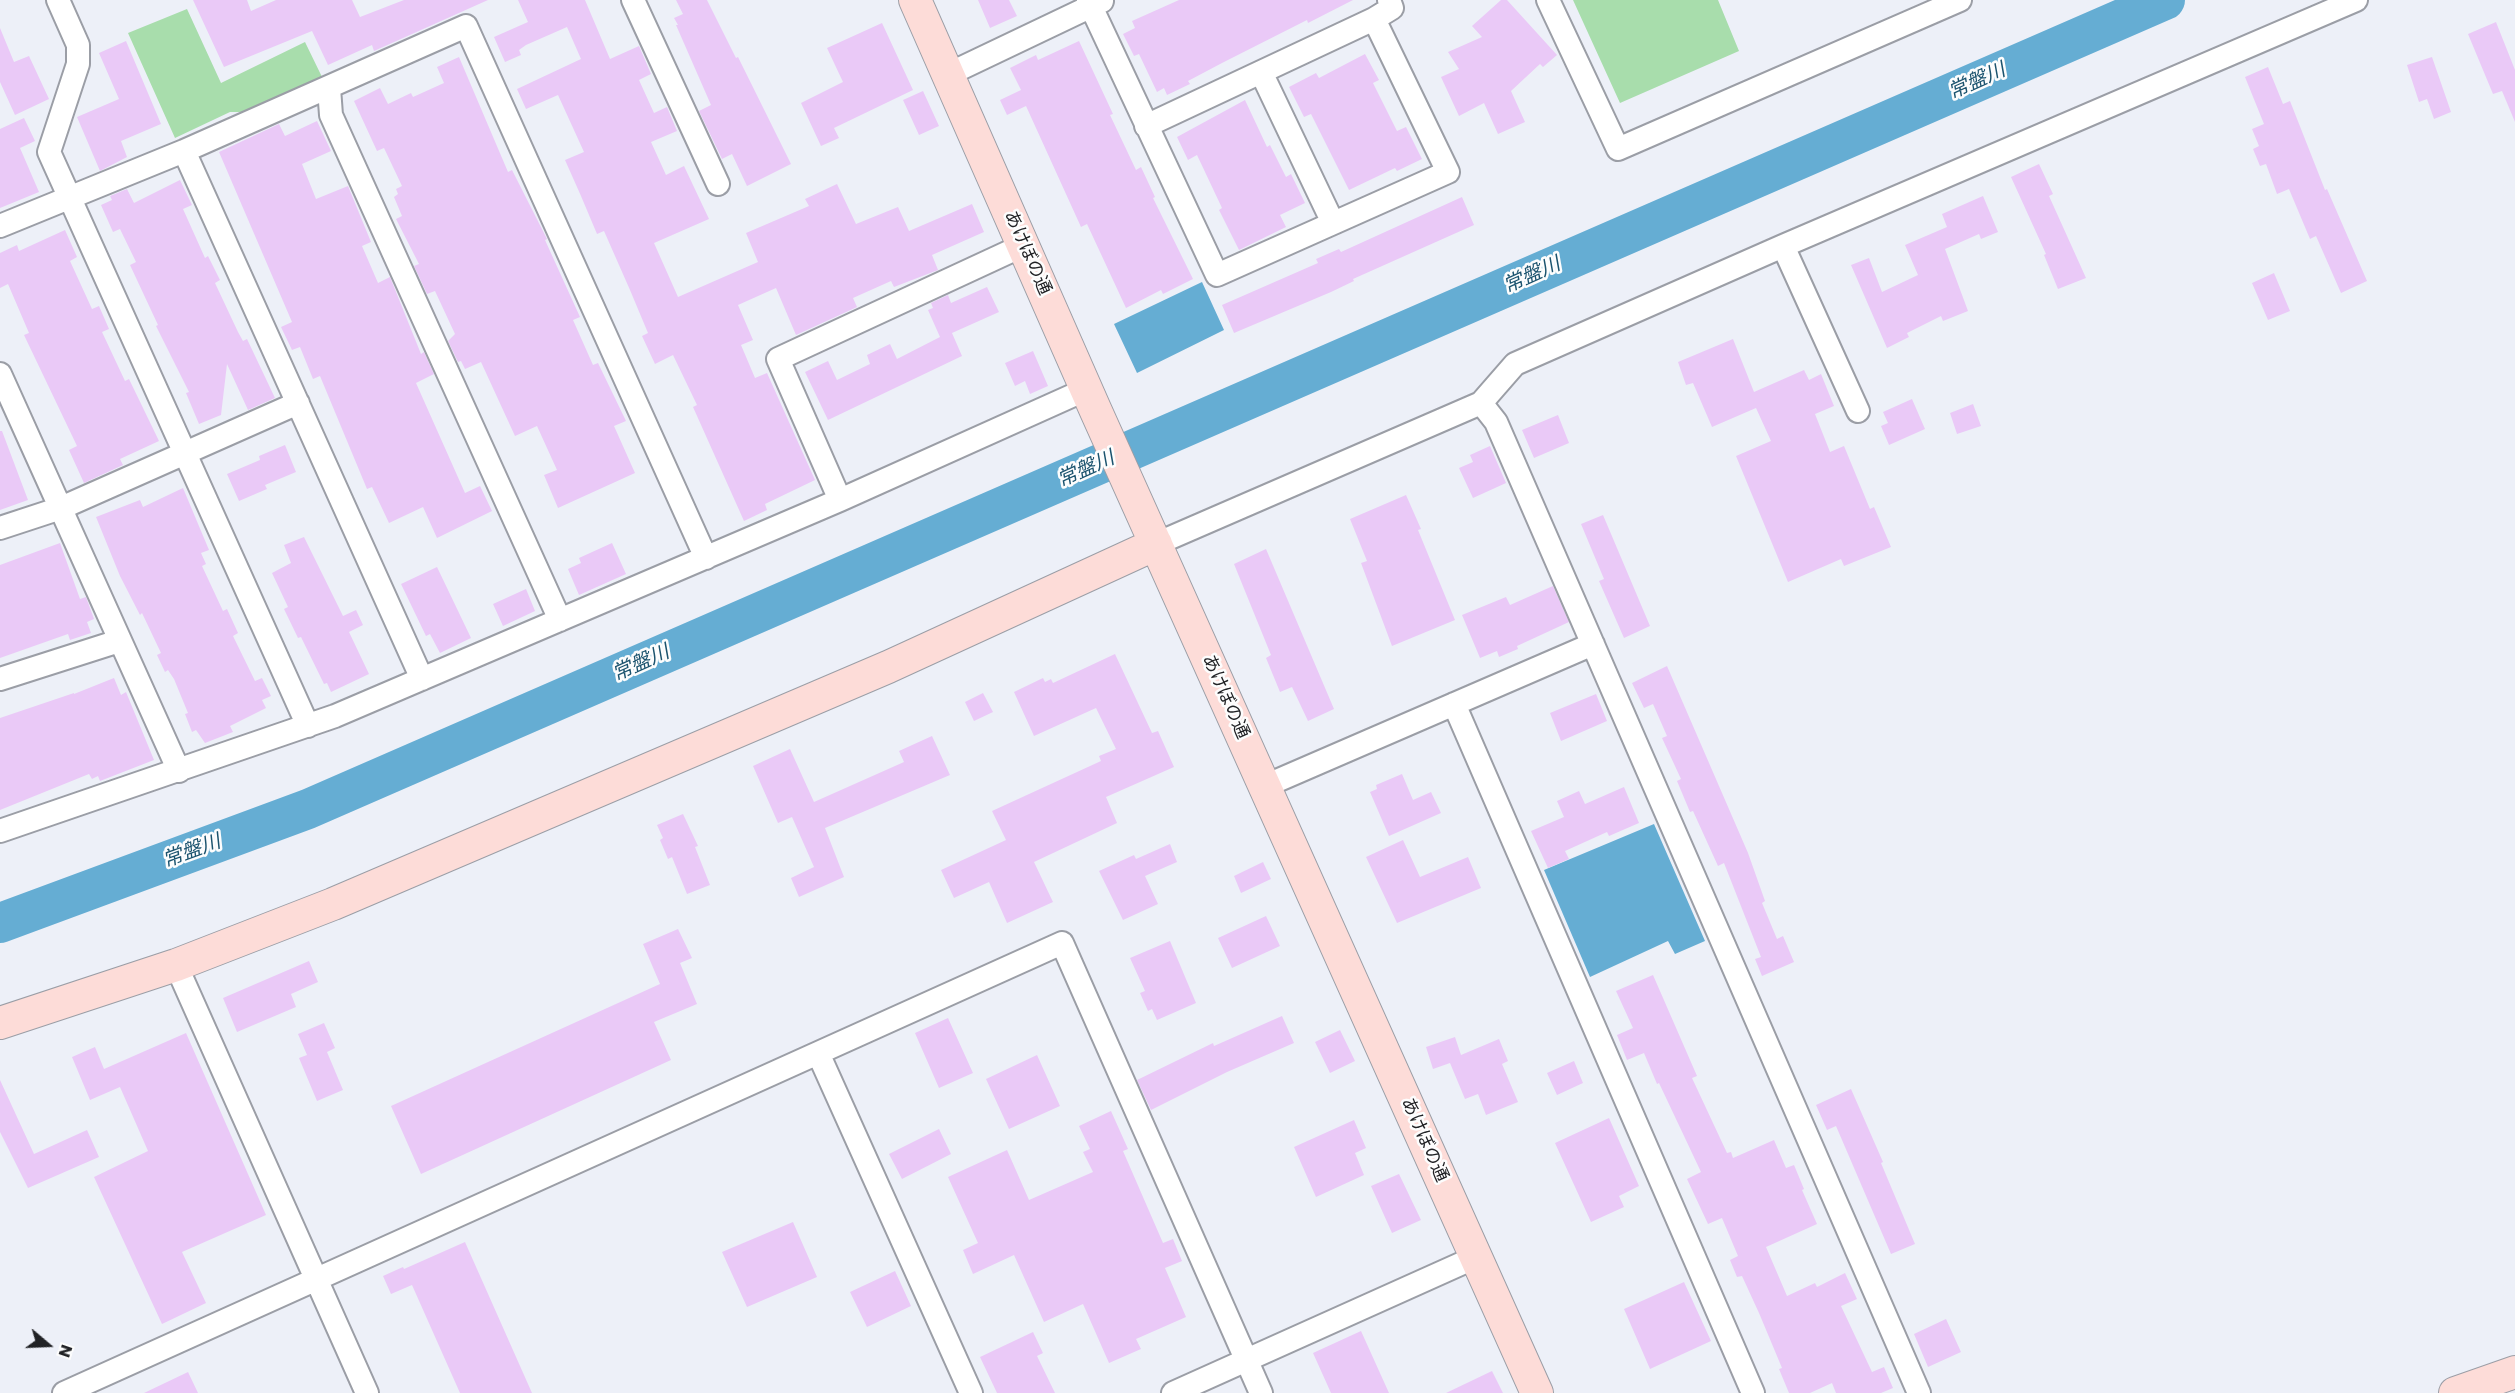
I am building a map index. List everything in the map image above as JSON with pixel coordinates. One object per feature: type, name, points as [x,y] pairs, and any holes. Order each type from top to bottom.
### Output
[{"type":"street","points":[[58,0],[78,45],[78,64],[49,152],[308,726]]},
{"type":"street","points":[[633,0],[718,184]]},
{"type":"street","name":"あけぼの通","points":[[915,0],[1091,399],[1537,1393]]},
{"type":"street","points":[[1146,126],[1374,19],[1392,8],[1389,0]]},
{"type":"street","points":[[1548,0],[1618,149],[1960,0]]},
{"type":"street","points":[[0,1023],[176,965],[333,904],[888,667],[1156,544],[1481,403],[1515,364],[1783,246],[2356,0]]},
{"type":"street","points":[[949,74],[1094,2],[1146,126],[1217,275],[1448,172],[1374,19]]},
{"type":"street","points":[[0,226],[184,151],[466,26],[706,558]]},
{"type":"street","points":[[1261,72],[1332,223]]},
{"type":"street","points":[[329,88],[331,115],[560,620]]},
{"type":"street","points":[[184,151],[422,679]]},
{"type":"street","points":[[840,500],[778,359],[1023,245]]},
{"type":"street","points":[[1783,246],[1858,411]]},
{"type":"street","points":[[1,377],[178,771]]},
{"type":"street","points":[[0,831],[308,726],[840,500],[1091,399]]},
{"type":"street","points":[[0,528],[61,508],[298,403]]},
{"type":"street","points":[[1481,403],[1496,422],[1919,1393]]},
{"type":"street","points":[[0,679],[119,641]]},
{"type":"street","points":[[1264,786],[1593,644]]},
{"type":"street","points":[[1454,704],[1753,1393]]},
{"type":"street","points":[[64,1393],[1062,943],[1261,1393]]},
{"type":"street","points":[[176,965],[367,1393]]},
{"type":"street","points":[[818,1053],[971,1393]]},
{"type":"street","points":[[1173,1393],[1476,1257]]},
{"type":"street","points":[[2455,1393],[2515,1372]]},
{"type":"green space","points":[[1573,0],[1718,0],[1739,51],[1620,103]]},
{"type":"green space","points":[[187,9],[221,83],[305,42],[322,77],[245,112],[230,112],[175,138],[128,33]]},
{"type":"water","points":[[1202,282],[1224,330],[1137,373],[1114,324]]},
{"type":"water","points":[[1654,824],[1705,941],[1675,954],[1668,941],[1590,977],[1544,870]]},
{"type":"building","points":[[193,0],[247,0],[251,11],[276,0],[352,0],[360,17],[404,0],[488,0],[374,51],[372,45],[328,65],[312,31],[224,67]]},
{"type":"building","points":[[518,0],[585,0],[610,59],[639,46],[651,74],[639,80],[654,113],[667,107],[677,131],[651,142],[666,175],[684,166],[709,219],[654,243],[678,297],[758,262],[746,233],[809,206],[805,199],[837,184],[856,224],[898,207],[909,231],[972,204],[984,232],[932,255],[938,270],[894,287],[891,281],[853,298],[857,307],[796,335],[776,288],[738,305],[753,340],[741,345],[755,378],[767,373],[815,480],[765,504],[767,510],[744,521],[693,407],[697,405],[673,355],[655,364],[642,336],[648,333],[604,231],[597,234],[565,160],[584,152],[558,95],[526,109],[517,89],[581,59],[567,27],[526,45],[519,50],[521,55],[505,62],[494,37],[528,22]]},
{"type":"building","points":[[676,0],[707,0],[791,164],[747,186],[732,154],[722,159],[699,111],[711,105],[676,25],[678,25],[674,18],[683,14]]},
{"type":"building","points":[[978,0],[1009,0],[1017,16],[990,28]]},
{"type":"building","points":[[1179,0],[1353,0],[1308,23],[1307,20],[1222,63],[1188,81],[1190,84],[1167,95],[1164,88],[1157,92],[1139,54],[1134,56],[1123,34],[1135,28],[1132,21]]},
{"type":"building","points":[[1501,0],[1507,0],[1557,55],[1543,67],[1540,64],[1511,91],[1525,122],[1498,134],[1484,103],[1459,116],[1441,77],[1459,69],[1448,52],[1482,37],[1472,26]]},
{"type":"building","points":[[2496,22],[2515,70],[2515,122],[2502,91],[2493,94],[2468,34]]},
{"type":"building","points":[[882,23],[913,90],[834,128],[839,138],[821,146],[801,103],[843,82],[827,48]]},
{"type":"building","points":[[0,28],[14,62],[29,56],[49,99],[15,115],[0,82]]},
{"type":"building","points":[[126,41],[161,124],[121,141],[127,157],[100,171],[77,117],[119,99],[99,53]]},
{"type":"building","points":[[1079,41],[1136,170],[1141,167],[1155,197],[1153,198],[1193,279],[1163,294],[1161,290],[1126,308],[1087,224],[1081,227],[1026,106],[1007,115],[1000,100],[1021,90],[1010,68],[1036,55],[1038,60]]},
{"type":"building","points":[[1365,54],[1379,80],[1373,83],[1397,131],[1406,127],[1422,159],[1397,171],[1395,168],[1349,190],[1311,114],[1304,117],[1289,87],[1316,73],[1319,78]]},
{"type":"building","points":[[459,57],[508,172],[512,170],[547,239],[545,240],[580,317],[573,320],[593,365],[598,363],[626,421],[614,426],[635,473],[558,508],[544,475],[557,470],[537,426],[515,436],[481,362],[465,369],[461,361],[458,362],[448,341],[455,334],[435,291],[427,294],[414,266],[419,264],[396,219],[402,216],[394,197],[398,194],[396,189],[402,186],[384,148],[377,151],[354,101],[380,88],[388,104],[411,93],[413,97],[444,83],[437,67]]},
{"type":"building","points":[[2432,57],[2451,112],[2434,119],[2427,99],[2419,102],[2407,65]]},
{"type":"building","points":[[2268,67],[2283,104],[2290,101],[2325,190],[2327,189],[2367,281],[2341,293],[2316,236],[2310,239],[2289,189],[2277,194],[2266,164],[2260,166],[2253,149],[2259,146],[2252,129],[2264,124],[2245,77]]},
{"type":"building","points":[[923,91],[939,126],[919,135],[903,100]]},
{"type":"building","points":[[1245,100],[1267,147],[1270,145],[1286,177],[1291,174],[1305,203],[1280,215],[1286,227],[1239,250],[1219,210],[1222,208],[1197,155],[1188,160],[1177,137]]},
{"type":"building","points":[[24,118],[35,141],[20,148],[39,192],[0,208],[0,129]]},
{"type":"building","points":[[317,121],[331,151],[302,164],[316,199],[348,186],[371,242],[362,246],[378,283],[390,277],[421,354],[424,352],[434,374],[416,383],[465,493],[480,486],[492,511],[437,538],[423,507],[389,523],[372,487],[367,489],[320,376],[313,379],[300,347],[292,350],[281,327],[292,322],[219,152],[279,124],[285,136]]},
{"type":"building","points":[[2039,164],[2053,194],[2049,196],[2086,278],[2058,289],[2044,255],[2046,254],[2011,177]]},
{"type":"building","points":[[180,180],[192,205],[183,209],[205,258],[208,256],[220,280],[215,283],[243,341],[247,339],[275,398],[248,410],[227,364],[221,415],[199,424],[186,393],[189,392],[156,326],[158,325],[130,265],[136,262],[120,229],[113,232],[101,205],[112,200],[110,196],[127,189],[134,203]]},
{"type":"building","points":[[1983,196],[1998,232],[1981,239],[1979,234],[1945,249],[1968,311],[1943,321],[1941,316],[1907,333],[1909,337],[1887,348],[1851,265],[1869,258],[1882,292],[1918,275],[1905,245],[1947,227],[1942,214]]},
{"type":"building","points":[[1462,197],[1474,225],[1353,279],[1354,281],[1331,292],[1234,333],[1222,305],[1318,263],[1316,259],[1339,249],[1341,252]]},
{"type":"building","points":[[65,230],[77,257],[70,261],[92,309],[99,306],[109,329],[102,332],[125,381],[129,379],[159,441],[120,459],[123,465],[84,483],[69,450],[77,446],[24,335],[29,333],[8,284],[0,288],[0,253],[17,245],[19,251]]},
{"type":"building","points":[[2274,273],[2290,311],[2268,320],[2252,283]]},
{"type":"building","points":[[987,287],[999,312],[952,333],[962,356],[828,420],[805,372],[828,361],[837,380],[870,364],[867,355],[890,344],[897,359],[940,337],[928,310],[933,308],[931,303],[948,295],[951,303]]},
{"type":"building","points":[[1733,339],[1754,392],[1804,370],[1809,380],[1821,374],[1834,406],[1815,414],[1830,452],[1844,446],[1870,509],[1874,507],[1891,547],[1844,566],[1841,559],[1788,582],[1736,456],[1771,441],[1756,408],[1712,427],[1693,383],[1686,385],[1678,362]]},
{"type":"building","points":[[1033,351],[1048,386],[1030,394],[1025,381],[1015,386],[1005,363]]},
{"type":"building","points":[[1912,399],[1925,429],[1889,445],[1881,426],[1888,423],[1883,412]]},
{"type":"building","points":[[1973,404],[1981,426],[1957,434],[1950,413]]},
{"type":"building","points":[[1558,415],[1569,443],[1534,458],[1522,430]]},
{"type":"building","points":[[0,431],[2,431],[28,500],[0,510]]},
{"type":"building","points":[[285,445],[296,472],[265,485],[267,489],[239,501],[227,474],[260,460],[259,456]]},
{"type":"building","points":[[1490,446],[1506,483],[1473,498],[1459,468],[1473,462],[1470,455]]},
{"type":"building","points":[[183,488],[209,550],[201,553],[206,564],[202,566],[223,611],[227,609],[238,633],[233,636],[255,681],[262,678],[271,696],[262,700],[266,708],[230,726],[233,732],[205,743],[196,730],[192,732],[185,714],[188,713],[174,679],[168,670],[165,672],[157,655],[161,653],[142,613],[140,615],[120,576],[96,517],[140,500],[143,507]]},
{"type":"building","points":[[1406,495],[1455,620],[1392,646],[1361,563],[1367,561],[1350,519]]},
{"type":"building","points":[[1603,515],[1650,626],[1624,638],[1599,581],[1604,579],[1581,524]]},
{"type":"building","points":[[304,537],[343,616],[356,610],[363,625],[349,632],[369,674],[331,692],[327,683],[324,684],[301,637],[298,638],[284,609],[288,607],[272,573],[291,563],[284,545]]},
{"type":"building","points":[[60,543],[80,599],[86,597],[94,619],[87,622],[91,633],[70,640],[68,634],[0,658],[0,565]]},
{"type":"building","points":[[612,543],[626,574],[579,595],[568,569],[581,563],[579,558]]},
{"type":"building","points":[[1266,549],[1334,709],[1308,721],[1292,687],[1280,692],[1266,658],[1271,655],[1234,564]]},
{"type":"building","points":[[437,567],[471,638],[440,653],[430,634],[426,636],[401,584]]},
{"type":"building","points":[[1553,586],[1569,622],[1499,657],[1497,651],[1480,658],[1462,615],[1506,597],[1510,605]]},
{"type":"building","points":[[526,589],[535,611],[503,626],[493,604]]},
{"type":"building","points":[[1115,654],[1152,733],[1158,731],[1174,767],[1106,797],[1117,823],[1034,862],[1053,902],[1007,923],[989,882],[954,898],[941,870],[1006,840],[992,811],[1101,761],[1099,756],[1116,749],[1096,708],[1034,736],[1014,692],[1043,678],[1045,682],[1051,679],[1053,683]]},
{"type":"building","points":[[1667,666],[1748,853],[1765,901],[1762,903],[1777,939],[1783,936],[1794,962],[1762,976],[1755,959],[1761,957],[1724,863],[1718,866],[1693,811],[1690,812],[1677,781],[1681,779],[1662,738],[1667,736],[1653,704],[1644,708],[1632,683]]},
{"type":"building","points":[[114,678],[121,695],[126,692],[154,760],[100,781],[98,776],[92,779],[89,774],[0,810],[0,718],[74,694]]},
{"type":"building","points":[[983,693],[993,712],[974,721],[965,702]]},
{"type":"building","points":[[1596,694],[1607,721],[1561,741],[1550,713]]},
{"type":"building","points":[[932,736],[950,775],[825,828],[844,877],[799,897],[791,878],[814,867],[792,817],[778,823],[753,766],[790,749],[814,802],[904,762],[899,751]]},
{"type":"building","points":[[1402,774],[1413,800],[1431,792],[1441,813],[1389,836],[1370,792],[1377,789],[1376,785]]},
{"type":"building","points":[[1624,787],[1639,823],[1609,836],[1607,832],[1565,851],[1569,859],[1548,868],[1531,831],[1564,817],[1557,801],[1579,791],[1585,804]]},
{"type":"building","points":[[683,814],[698,846],[695,847],[710,885],[687,894],[672,857],[668,859],[657,825]]},
{"type":"building","points":[[1403,840],[1420,877],[1468,857],[1481,888],[1397,923],[1366,857]]},
{"type":"building","points":[[1170,844],[1177,862],[1145,876],[1158,904],[1123,920],[1099,871],[1134,855],[1136,859]]},
{"type":"building","points":[[1263,862],[1271,879],[1241,893],[1234,876]]},
{"type":"building","points":[[1266,916],[1280,946],[1232,968],[1218,938]]},
{"type":"building","points":[[678,929],[692,958],[680,963],[697,1004],[654,1022],[671,1060],[421,1174],[391,1106],[660,984],[643,944]]},
{"type":"building","points":[[1170,941],[1196,1003],[1157,1020],[1152,1009],[1148,1011],[1140,993],[1145,991],[1130,958]]},
{"type":"building","points":[[309,961],[318,982],[291,994],[296,1007],[237,1032],[223,998]]},
{"type":"building","points":[[1653,975],[1697,1076],[1692,1078],[1727,1153],[1731,1152],[1733,1158],[1774,1140],[1786,1168],[1794,1165],[1817,1224],[1766,1247],[1787,1296],[1815,1283],[1817,1287],[1845,1273],[1857,1299],[1841,1306],[1872,1372],[1884,1367],[1893,1388],[1881,1393],[1836,1393],[1832,1383],[1810,1393],[1789,1393],[1779,1369],[1782,1368],[1759,1313],[1742,1276],[1737,1277],[1730,1260],[1738,1256],[1722,1218],[1708,1224],[1687,1179],[1701,1172],[1659,1083],[1657,1084],[1644,1053],[1627,1060],[1617,1035],[1633,1028],[1616,991]]},
{"type":"building","points":[[1282,1016],[1294,1043],[1227,1072],[1151,1110],[1137,1080],[1213,1043],[1214,1046]]},
{"type":"building","points":[[948,1018],[973,1073],[939,1088],[915,1033]]},
{"type":"building","points":[[324,1023],[335,1048],[327,1052],[343,1090],[317,1101],[299,1058],[307,1055],[298,1034]]},
{"type":"building","points":[[1340,1030],[1355,1061],[1330,1073],[1315,1042]]},
{"type":"building","points":[[186,1033],[266,1215],[182,1252],[206,1303],[162,1324],[94,1177],[148,1151],[120,1087],[90,1100],[72,1057],[95,1047],[104,1069]]},
{"type":"building","points":[[1455,1037],[1461,1055],[1499,1039],[1508,1061],[1502,1064],[1518,1102],[1486,1115],[1478,1094],[1465,1099],[1450,1063],[1433,1069],[1426,1047]]},
{"type":"building","points":[[1037,1055],[1060,1106],[1009,1129],[986,1079]]},
{"type":"building","points":[[1574,1061],[1583,1083],[1557,1095],[1547,1073]]},
{"type":"building","points":[[0,1080],[34,1154],[87,1130],[99,1157],[28,1188],[0,1132]]},
{"type":"building","points":[[1851,1089],[1915,1244],[1891,1254],[1836,1126],[1827,1130],[1816,1105]]},
{"type":"building","points":[[1111,1111],[1128,1149],[1123,1151],[1163,1243],[1173,1239],[1182,1261],[1165,1268],[1186,1317],[1136,1339],[1141,1349],[1109,1363],[1083,1304],[1044,1322],[1014,1255],[973,1274],[963,1250],[978,1243],[948,1177],[1007,1150],[1029,1200],[1093,1172],[1083,1152],[1090,1149],[1079,1126]]},
{"type":"building","points":[[1609,1118],[1639,1186],[1619,1196],[1624,1207],[1591,1222],[1555,1143]]},
{"type":"building","points":[[1354,1120],[1366,1148],[1355,1153],[1364,1175],[1316,1197],[1294,1147]]},
{"type":"building","points":[[939,1129],[951,1154],[902,1179],[889,1154]]},
{"type":"building","points":[[1399,1174],[1421,1220],[1392,1233],[1371,1186]]},
{"type":"building","points":[[793,1222],[817,1277],[747,1307],[722,1252]]},
{"type":"building","points":[[465,1242],[532,1393],[460,1393],[412,1285],[391,1294],[383,1276]]},
{"type":"building","points":[[895,1271],[911,1306],[867,1327],[850,1292]]},
{"type":"building","points":[[1684,1282],[1711,1341],[1650,1369],[1624,1309]]},
{"type":"building","points":[[1946,1319],[1961,1352],[1928,1367],[1914,1334]]},
{"type":"building","points":[[1361,1331],[1389,1393],[1331,1393],[1313,1353]]},
{"type":"building","points":[[1033,1332],[1043,1353],[1037,1356],[1055,1393],[997,1393],[980,1357]]},
{"type":"building","points":[[1492,1371],[1503,1393],[1446,1393]]},
{"type":"building","points":[[188,1372],[198,1393],[144,1393]]},
{"type":"waterway","name":"常盤川","points":[[0,923],[308,809],[2165,0]]}]
